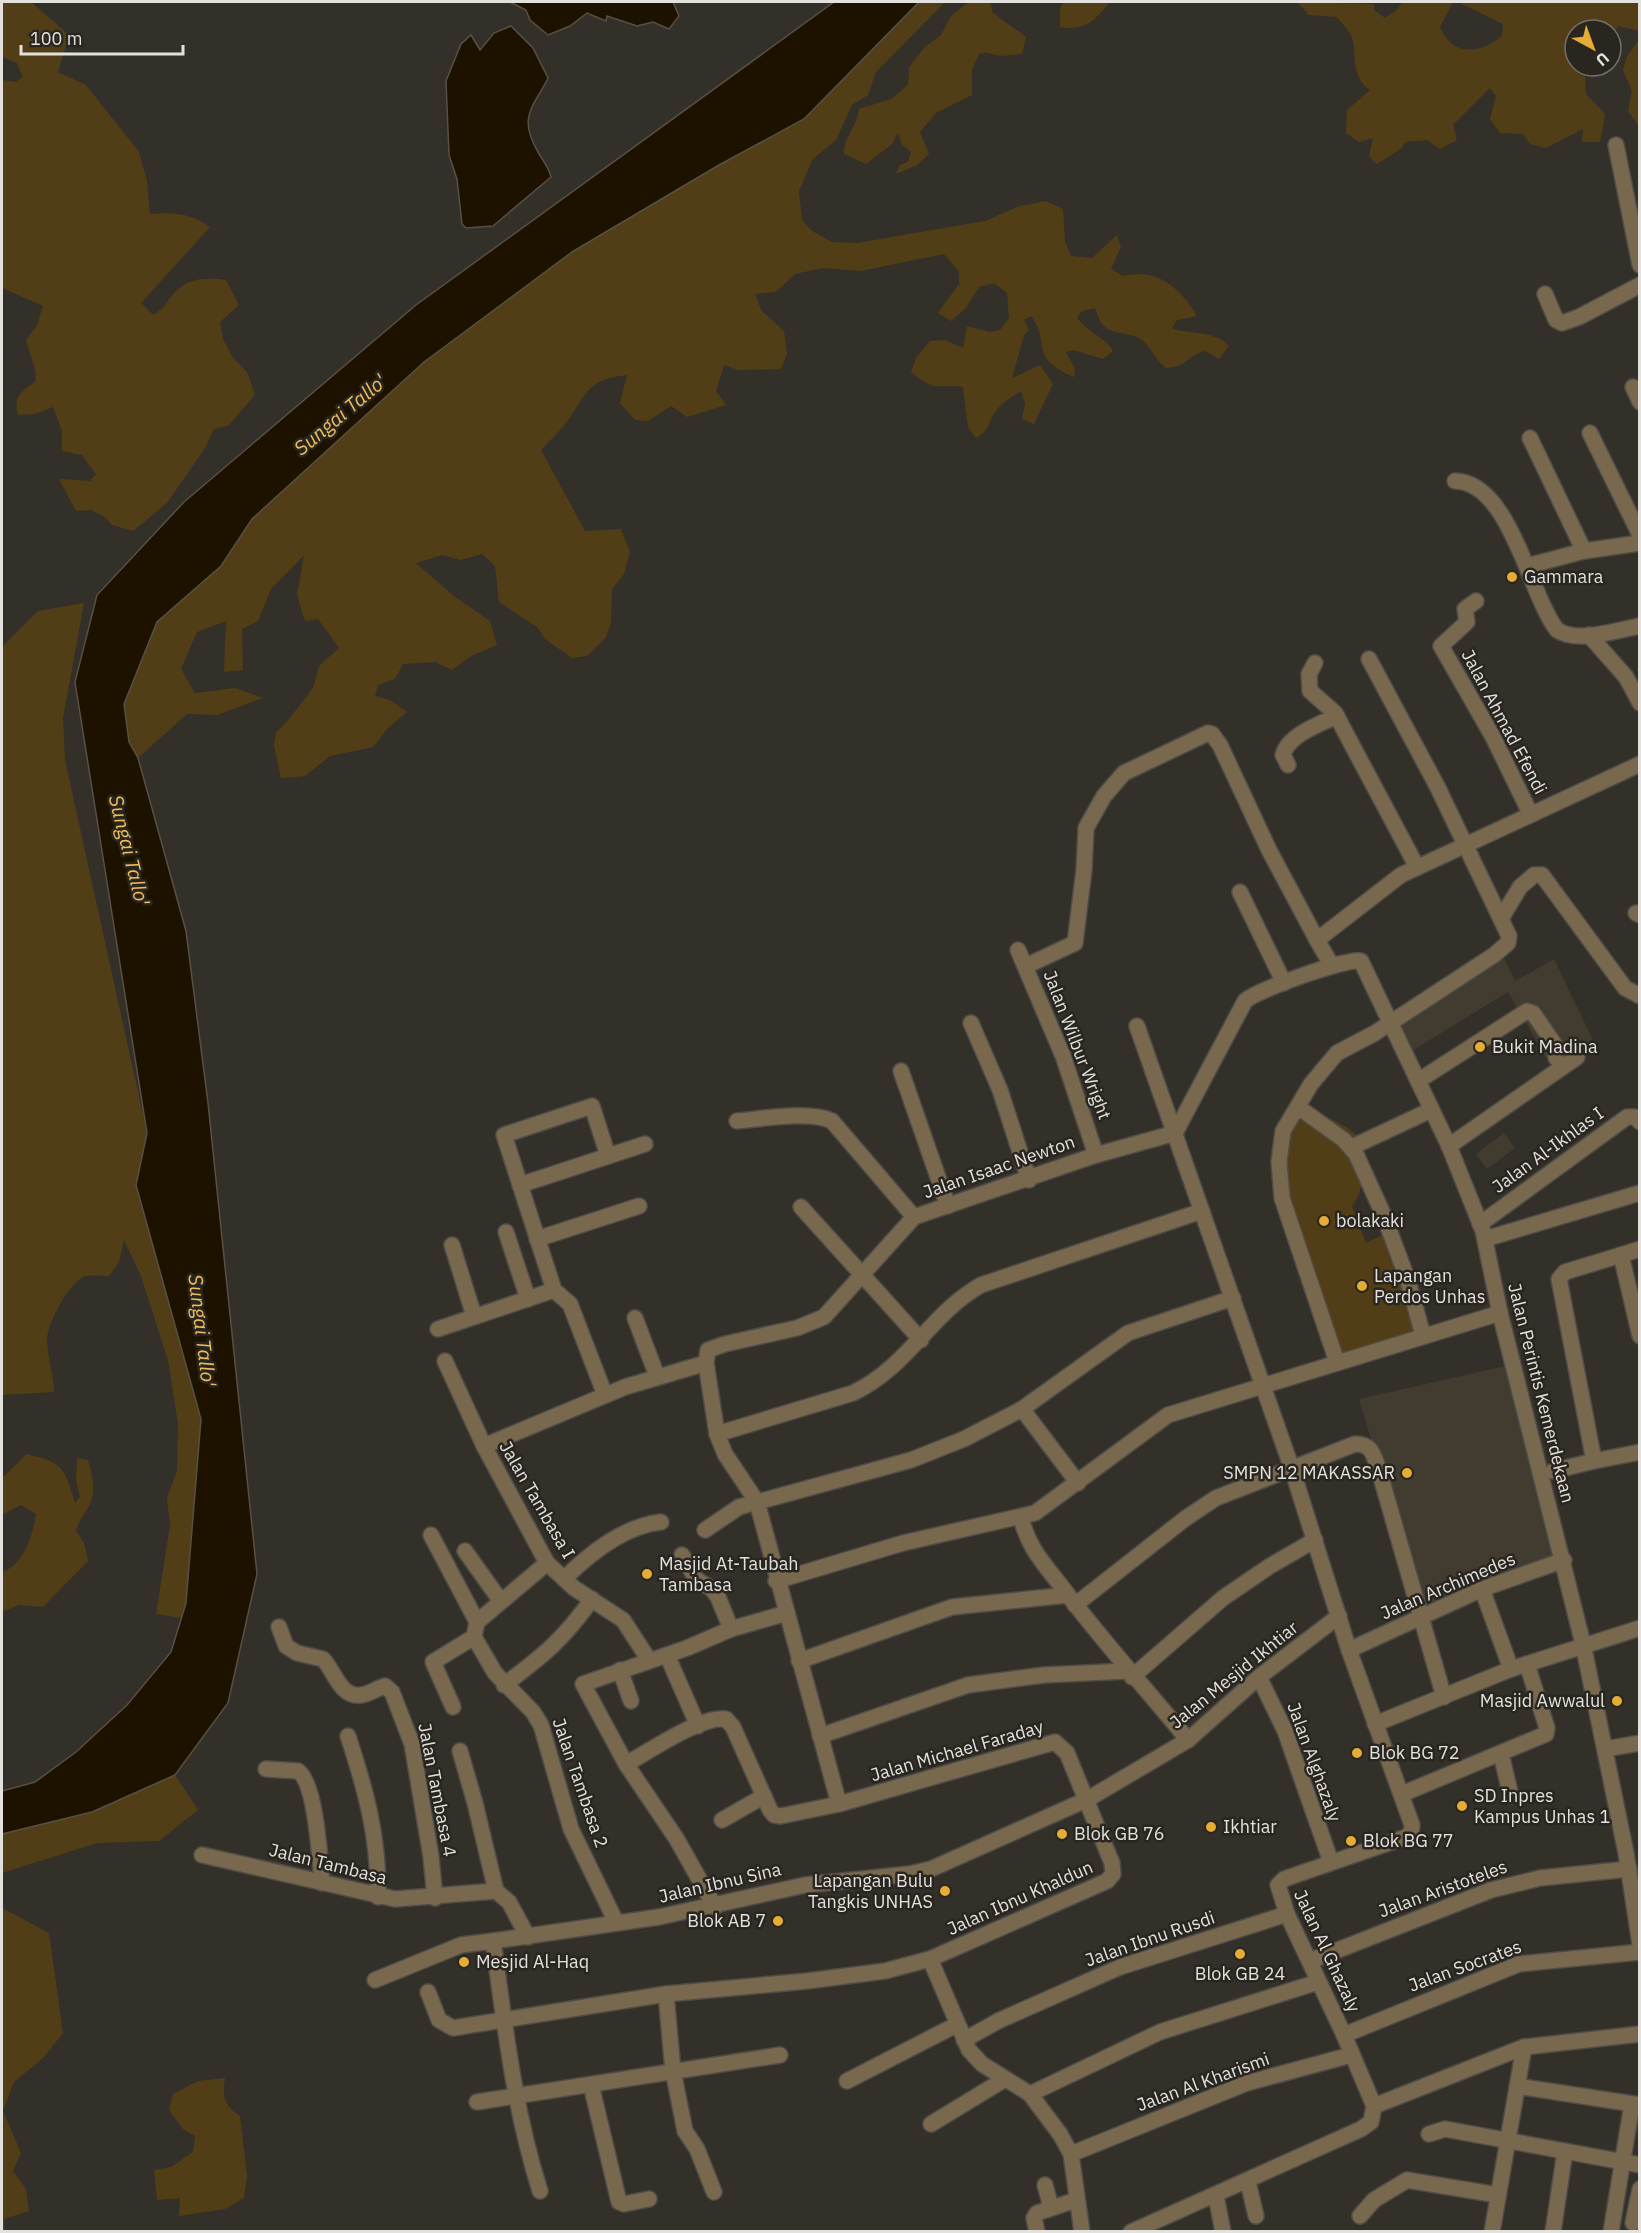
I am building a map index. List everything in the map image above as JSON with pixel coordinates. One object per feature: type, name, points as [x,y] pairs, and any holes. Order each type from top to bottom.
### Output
[{"type":"street","points":[[1616,145],[1640,266]]},
{"type":"street","points":[[1545,294],[1556,320],[1562,323],[1579,317],[1640,285]]},
{"type":"street","points":[[1633,387],[1640,402]]},
{"type":"street","points":[[1590,433],[1640,535]]},
{"type":"street","points":[[1530,438],[1584,551]]},
{"type":"street","points":[[1455,481],[1466,481],[1474,485],[1493,504],[1527,566],[1557,630],[1569,636],[1640,626]]},
{"type":"street","points":[[1527,566],[1584,551],[1640,543]]},
{"type":"street","name":"Jalan Ahmad Efendi","points":[[1476,601],[1465,609],[1467,622],[1442,642],[1442,649],[1493,737],[1530,813]]},
{"type":"street","points":[[1589,635],[1626,677],[1640,704]]},
{"type":"street","points":[[1337,1362],[1282,1198],[1279,1162],[1283,1131],[1311,1084],[1333,1057],[1504,949],[1509,936],[1466,844],[1369,660]]},
{"type":"street","points":[[1315,663],[1309,674],[1310,691],[1329,704],[1337,716],[1417,867]]},
{"type":"street","points":[[1288,765],[1283,755],[1286,746],[1308,730],[1337,716]]},
{"type":"street","points":[[1026,966],[1075,944],[1084,870],[1086,828],[1111,786],[1133,768],[1208,733],[1212,734],[1220,745],[1269,850],[1332,966],[1256,993],[1245,1001],[1175,1133]]},
{"type":"street","points":[[1317,940],[1401,875],[1530,813],[1640,764]]},
{"type":"street","points":[[1502,917],[1514,895],[1531,878],[1538,874],[1545,878],[1625,988],[1640,996]]},
{"type":"street","points":[[1240,891],[1284,983]]},
{"type":"street","name":"Jalan Wilbur Wright","points":[[1018,950],[1063,1056],[1096,1155]]},
{"type":"street","name":"Jalan Perintis Kemerdekaan","points":[[1332,966],[1361,961],[1449,1146],[1482,1231],[1500,1313],[1564,1560],[1583,1644],[1626,1853],[1640,1944]]},
{"type":"street","points":[[1418,1081],[1527,1011],[1533,1013],[1555,1045],[1556,1058]]},
{"type":"street","points":[[971,1023],[1000,1090],[1029,1180]]},
{"type":"street","points":[[1137,1026],[1292,1469],[1349,1650],[1402,1794],[1543,1736],[1547,1731],[1527,1664]]},
{"type":"street","points":[[1449,1146],[1577,1057]]},
{"type":"street","points":[[901,1071],[948,1206]]},
{"type":"street","points":[[605,1395],[570,1304],[554,1290],[504,1135],[592,1106],[608,1156]]},
{"type":"street","points":[[1298,1107],[1352,1147],[1384,1216],[1407,1278],[1423,1335]]},
{"type":"street","points":[[1352,1147],[1431,1110]]},
{"type":"street","points":[[737,1121],[797,1116],[818,1117],[832,1121],[914,1217]]},
{"type":"street","name":"Jalan Al-Ikhlas I","points":[[1482,1231],[1627,1117],[1635,1117],[1640,1122]]},
{"type":"street","name":"Jalan Isaac Newton","points":[[484,1446],[605,1395],[707,1359],[711,1347],[797,1328],[824,1317],[914,1217],[1029,1180],[1096,1155],[1175,1133]]},
{"type":"street","points":[[520,1185],[645,1144]]},
{"type":"street","points":[[1482,1231],[1640,1193]]},
{"type":"street","points":[[537,1239],[639,1206]]},
{"type":"street","points":[[801,1207],[921,1340]]},
{"type":"street","points":[[717,1434],[853,1393],[883,1377],[952,1306],[981,1285],[1202,1211]]},
{"type":"street","points":[[506,1232],[528,1299]]},
{"type":"street","points":[[452,1245],[474,1316]]},
{"type":"street","points":[[1594,1461],[1559,1279],[1565,1272],[1640,1249]]},
{"type":"street","points":[[1621,1254],[1640,1336]]},
{"type":"street","points":[[438,1329],[554,1290]]},
{"type":"street","points":[[705,1530],[739,1507],[911,1460],[964,1438],[1022,1409],[1121,1336],[1233,1298]]},
{"type":"street","points":[[776,1581],[903,1542],[1022,1517],[1043,1509],[1168,1415],[1500,1313]]},
{"type":"street","points":[[635,1317],[657,1376]]},
{"type":"street","points":[[707,1359],[717,1434],[725,1454],[757,1502],[776,1581],[787,1613],[839,1804]]},
{"type":"street","name":"Jalan Tambasa I","points":[[445,1361],[484,1446],[547,1563],[564,1579],[623,1620],[650,1660]]},
{"type":"street","points":[[1022,1409],[1078,1484]]},
{"type":"street","points":[[799,1661],[952,1607],[1072,1600],[1209,1502],[1355,1444],[1367,1446],[1372,1451],[1444,1697]]},
{"type":"street","points":[[1553,1471],[1640,1452]]},
{"type":"street","points":[[1022,1517],[1024,1531],[1036,1555],[1130,1674],[1188,1740]]},
{"type":"street","points":[[564,1579],[616,1539],[641,1526],[661,1522]]},
{"type":"street","name":"Jalan Tambasa 2","points":[[431,1535],[475,1630],[504,1685],[533,1712],[541,1725],[571,1829],[616,1922]]},
{"type":"street","points":[[820,1736],[968,1685],[991,1680],[1130,1674],[1223,1598],[1269,1566],[1315,1540]]},
{"type":"street","points":[[465,1551],[500,1600]]},
{"type":"street","points":[[682,1554],[697,1580],[712,1589],[718,1597],[731,1629]]},
{"type":"street","name":"Jalan Archimedes","points":[[1349,1650],[1482,1589],[1564,1560]]},
{"type":"street","points":[[453,1707],[433,1662],[475,1630],[500,1600],[547,1563]]},
{"type":"street","points":[[1482,1589],[1511,1669]]},
{"type":"street","points":[[504,1685],[552,1649],[570,1632],[592,1599]]},
{"type":"street","points":[[715,1907],[676,1838],[626,1764],[584,1684],[667,1655],[731,1629],[787,1613]]},
{"type":"street","name":"Jalan Mesjid Ikhtiar","points":[[1088,1799],[1188,1740],[1259,1677],[1339,1616]]},
{"type":"street","name":"Jalan Tambasa 4","points":[[279,1627],[286,1646],[297,1653],[323,1659],[338,1683],[354,1695],[360,1696],[385,1686],[392,1692],[412,1744],[431,1857],[435,1898]]},
{"type":"street","points":[[1375,1724],[1511,1669],[1583,1644],[1640,1628]]},
{"type":"street","points":[[626,1764],[698,1725],[667,1655]]},
{"type":"street","points":[[620,1670],[631,1701]]},
{"type":"street","name":"Jalan Alghazaly","points":[[1259,1677],[1285,1731],[1330,1862]]},
{"type":"street","name":"Jalan Michael Faraday","points":[[698,1725],[715,1719],[729,1722],[774,1815],[781,1816],[839,1804],[1055,1742],[1068,1753],[1088,1799]]},
{"type":"street","points":[[348,1736],[367,1795],[373,1826],[377,1849],[378,1897]]},
{"type":"street","points":[[1605,1749],[1640,1743]]},
{"type":"street","points":[[460,1751],[496,1891],[509,1902],[528,1937]]},
{"type":"street","points":[[1501,1754],[1511,1796]]},
{"type":"street","points":[[266,1769],[298,1771],[305,1779],[316,1831],[322,1883]]},
{"type":"street","name":"Jalan Al Ghazaly","points":[[1374,2106],[1279,1895],[1280,1882],[1330,1862],[1406,1837],[1411,1833],[1412,1825],[1402,1794]]},
{"type":"street","points":[[722,1820],[764,1796]]},
{"type":"street","name":"Jalan Ibnu Sina","points":[[375,1980],[461,1944],[528,1937],[715,1907],[805,1885],[920,1871],[947,1862],[1088,1799]]},
{"type":"street","name":"Jalan Ibnu Khaldun","points":[[930,1959],[1107,1881],[1113,1874],[1112,1863],[1088,1799]]},
{"type":"street","name":"Jalan Tambasa","points":[[202,1855],[378,1897],[435,1898],[496,1891]]},
{"type":"street","name":"Jalan Aristoteles","points":[[1310,1961],[1491,1890],[1540,1878],[1629,1869]]},
{"type":"street","name":"Jalan Ibnu Rusdi","points":[[964,2040],[998,2021],[1120,1967],[1287,1914]]},
{"type":"street","points":[[493,1941],[515,2097],[525,2145],[540,2191]]},
{"type":"street","name":"Jalan Socrates","points":[[1344,2035],[1518,1964],[1640,1952]]},
{"type":"street","points":[[428,1992],[439,2020],[448,2027],[462,2027],[503,2018],[666,1994],[885,1971],[930,1959],[956,2025],[975,2057],[1030,2094],[1060,2134],[1071,2154],[1082,2232]]},
{"type":"street","points":[[1030,2094],[1160,2032],[1318,1982]]},
{"type":"street","points":[[666,1994],[673,2071],[685,2131],[699,2155],[714,2192]]},
{"type":"street","points":[[847,2081],[956,2025]]},
{"type":"street","points":[[1131,2232],[1248,2182],[1361,2129],[1371,2122],[1374,2106],[1524,2047],[1640,2034]]},
{"type":"street","points":[[1492,2232],[1524,2047]]},
{"type":"street","points":[[477,2102],[780,2055]]},
{"type":"street","name":"Jalan Al Kharismi","points":[[1071,2154],[1238,2087],[1351,2055]]},
{"type":"street","points":[[932,2124],[1005,2079]]},
{"type":"street","points":[[591,2085],[619,2202],[624,2204],[650,2199]]},
{"type":"street","points":[[1517,2086],[1636,2105],[1612,2225],[1636,2224],[1640,2189]]},
{"type":"street","points":[[1429,2134],[1445,2129],[1640,2165]]},
{"type":"street","points":[[1553,2232],[1565,2151]]},
{"type":"street","points":[[1360,2216],[1374,2200],[1407,2180],[1498,2195]]},
{"type":"street","points":[[1248,2182],[1256,2216]]},
{"type":"street","points":[[1045,2185],[1051,2207]]},
{"type":"street","points":[[1216,2196],[1220,2231]]},
{"type":"street","points":[[1037,2232],[1035,2216],[1051,2207],[1076,2200]]},
{"type":"shaded area","points":[[2,2],[31,2],[69,35],[58,72],[86,85],[139,152],[147,181],[150,214],[182,214],[210,227],[141,303],[153,315],[182,286],[193,281],[212,279],[226,280],[239,305],[220,322],[223,339],[233,358],[247,372],[255,395],[228,426],[214,429],[205,448],[167,503],[133,531],[112,525],[105,517],[91,510],[76,511],[59,479],[90,481],[96,474],[82,455],[62,451],[62,431],[53,407],[35,414],[18,415],[17,399],[35,382],[36,373],[26,340],[37,325],[43,306],[2,288],[2,80],[16,82],[23,77],[17,63],[2,57]]},
{"type":"shaded area","points":[[919,2],[945,2],[876,72],[868,95],[852,105],[836,140],[813,159],[799,191],[802,220],[812,231],[832,242],[857,243],[985,221],[1020,206],[1046,201],[1063,209],[1065,242],[1071,256],[1092,258],[1117,235],[1121,247],[1111,269],[1123,276],[1135,274],[1157,277],[1175,289],[1197,316],[1177,320],[1172,328],[1217,337],[1229,346],[1219,359],[1205,351],[1179,365],[1166,368],[1138,337],[1112,331],[1103,325],[1095,308],[1082,311],[1077,318],[1106,342],[1113,351],[1103,359],[1073,350],[1066,352],[1075,369],[1074,377],[1050,363],[1045,356],[1037,326],[1031,316],[1024,320],[1029,330],[1024,335],[1012,378],[1040,365],[1053,384],[1034,424],[1022,419],[1025,403],[1021,391],[998,409],[987,428],[976,438],[968,427],[963,387],[932,385],[911,372],[916,358],[930,341],[945,340],[963,348],[967,326],[989,332],[1000,330],[1009,318],[1007,293],[994,283],[979,287],[966,308],[951,321],[938,313],[959,284],[959,272],[944,254],[861,271],[823,268],[795,274],[776,292],[755,294],[761,310],[784,331],[787,353],[781,369],[738,370],[724,365],[716,391],[726,405],[687,417],[671,406],[648,421],[635,420],[620,403],[627,375],[603,380],[584,395],[567,422],[541,450],[585,531],[621,529],[630,552],[624,574],[612,589],[611,623],[606,637],[587,656],[572,658],[545,639],[537,627],[499,602],[495,566],[482,554],[461,560],[442,555],[416,563],[455,597],[490,621],[497,645],[471,656],[452,670],[435,662],[403,664],[395,679],[378,685],[375,696],[390,700],[407,712],[388,728],[373,747],[330,756],[305,776],[281,778],[274,746],[276,732],[286,723],[313,688],[319,666],[339,648],[318,619],[305,621],[297,595],[304,555],[271,589],[258,621],[242,629],[243,670],[224,672],[226,621],[197,632],[181,669],[195,693],[235,688],[263,698],[217,715],[187,714],[138,758],[129,742],[124,704],[157,622],[221,566],[252,519],[424,362],[572,252],[719,165],[804,119]]},
{"type":"shaded area","points":[[969,2],[990,2],[993,13],[1026,37],[1022,54],[1001,56],[985,52],[979,54],[972,70],[972,95],[936,113],[920,132],[929,154],[917,165],[896,174],[900,165],[908,162],[911,152],[902,145],[898,133],[892,144],[866,164],[844,154],[844,148],[859,109],[891,99],[908,85],[909,67],[925,47],[941,35],[951,16]]},
{"type":"shaded area","points":[[1064,2],[1110,2],[1089,23],[1069,28],[1060,27],[1060,8]]},
{"type":"shaded area","points":[[1297,2],[1374,4],[1374,10],[1385,18],[1397,10],[1403,2],[1453,2],[1440,27],[1452,44],[1467,50],[1494,42],[1502,36],[1503,24],[1462,2],[1639,2],[1639,31],[1623,27],[1623,18],[1563,18],[1563,78],[1585,78],[1586,94],[1605,114],[1600,142],[1582,142],[1583,129],[1546,148],[1530,144],[1523,134],[1500,133],[1490,119],[1496,96],[1490,88],[1453,125],[1457,140],[1440,149],[1427,140],[1405,142],[1402,148],[1377,164],[1369,157],[1373,138],[1359,142],[1346,133],[1347,110],[1370,90],[1360,80],[1351,35],[1337,17],[1309,15]]},
{"type":"shaded area","points":[[1639,39],[1639,127],[1628,111],[1632,91],[1623,70],[1627,57]]},
{"type":"shaded area","points":[[84,603],[63,718],[65,760],[147,1133],[136,1185],[201,1419],[186,1603],[182,1618],[156,1614],[170,1525],[167,1498],[177,1471],[178,1424],[168,1361],[141,1276],[124,1240],[119,1262],[109,1276],[86,1276],[80,1279],[66,1294],[50,1325],[47,1341],[54,1392],[2,1395],[2,647],[38,611]]},
{"type":"shaded area","points":[[1500,950],[1515,981],[1554,959],[1594,1042],[1553,1069],[1508,992],[1410,1052],[1393,1011]]},
{"type":"shaded area","name":"bolakaki","points":[[1294,1107],[1335,1121],[1357,1136],[1364,1147],[1366,1160],[1364,1176],[1352,1206],[1366,1243],[1381,1236],[1394,1246],[1424,1330],[1329,1360],[1273,1166]]},
{"type":"shaded area","points":[[1504,1133],[1515,1148],[1487,1169],[1476,1154]]},
{"type":"shaded area","points":[[1519,1363],[1555,1555],[1421,1609],[1359,1399]]},
{"type":"shaded area","points":[[27,1454],[56,1464],[61,1469],[75,1503],[80,1497],[76,1480],[77,1458],[88,1460],[93,1493],[76,1531],[84,1543],[88,1561],[43,1607],[19,1605],[4,1611],[2,1610],[2,1572],[10,1568],[22,1556],[33,1531],[36,1514],[21,1505],[2,1515],[2,1478]]},
{"type":"shaded area","points":[[175,1775],[198,1810],[159,1841],[97,1843],[2,1873],[2,1834],[92,1812]]},
{"type":"shaded area","points":[[2,1908],[49,1933],[63,2033],[43,2058],[14,2082],[3,2111],[21,2153],[13,2171],[26,2189],[29,2211],[4,2219],[5,2232],[2,2231]]},
{"type":"shaded area","points":[[225,2078],[225,2100],[230,2108],[240,2116],[247,2176],[244,2198],[225,2209],[179,2216],[180,2198],[157,2200],[154,2170],[171,2167],[193,2152],[195,2136],[183,2129],[169,2110],[173,2094],[198,2081]]},
{"type":"water","points":[[510,2],[673,2],[679,16],[669,29],[653,22],[637,26],[607,16],[606,21],[587,13],[570,26],[548,35],[530,20],[526,10]]},
{"type":"water","name":"Sungai Tallo'","points":[[834,2],[919,2],[804,119],[719,165],[572,252],[424,362],[252,519],[221,566],[157,622],[124,704],[129,742],[138,758],[186,931],[208,1103],[257,1574],[228,1703],[175,1775],[92,1812],[2,1834],[2,1791],[35,1782],[76,1752],[127,1705],[171,1652],[186,1603],[201,1419],[136,1185],[147,1133],[75,682],[97,595],[184,502],[416,305]]},
{"type":"water","points":[[511,26],[533,48],[548,78],[533,105],[528,120],[532,140],[551,177],[493,226],[466,228],[462,224],[457,179],[449,155],[446,81],[461,44],[471,35],[480,50],[494,33]]},
{"type":"place","name":"Gammara","points":[[1512,577]]},
{"type":"place","name":"Bukit Madina","points":[[1480,1047]]},
{"type":"place","name":"bolakaki","points":[[1324,1221]]},
{"type":"place","name":"Lapangan Perdos Unhas","points":[[1362,1286]]},
{"type":"place","name":"SMPN 12 MAKASSAR","points":[[1407,1473]]},
{"type":"place","name":"Masjid At-Taubah Tambasa","points":[[647,1574]]},
{"type":"place","name":"Masjid Awwalul","points":[[1617,1701]]},
{"type":"place","name":"Blok BG 72","points":[[1357,1753]]},
{"type":"place","name":"SD Inpres Kampus Unhas 1","points":[[1462,1806]]},
{"type":"place","name":"Ikhtiar","points":[[1211,1827]]},
{"type":"place","name":"Blok GB 76","points":[[1062,1834]]},
{"type":"place","name":"Blok BG 77","points":[[1351,1841]]},
{"type":"place","name":"Lapangan Bulu Tangkis UNHAS","points":[[945,1891]]},
{"type":"place","name":"Blok AB 7","points":[[778,1921]]},
{"type":"place","name":"Blok GB 24","points":[[1240,1954]]},
{"type":"place","name":"Mesjid Al-Haq","points":[[464,1962]]}]
